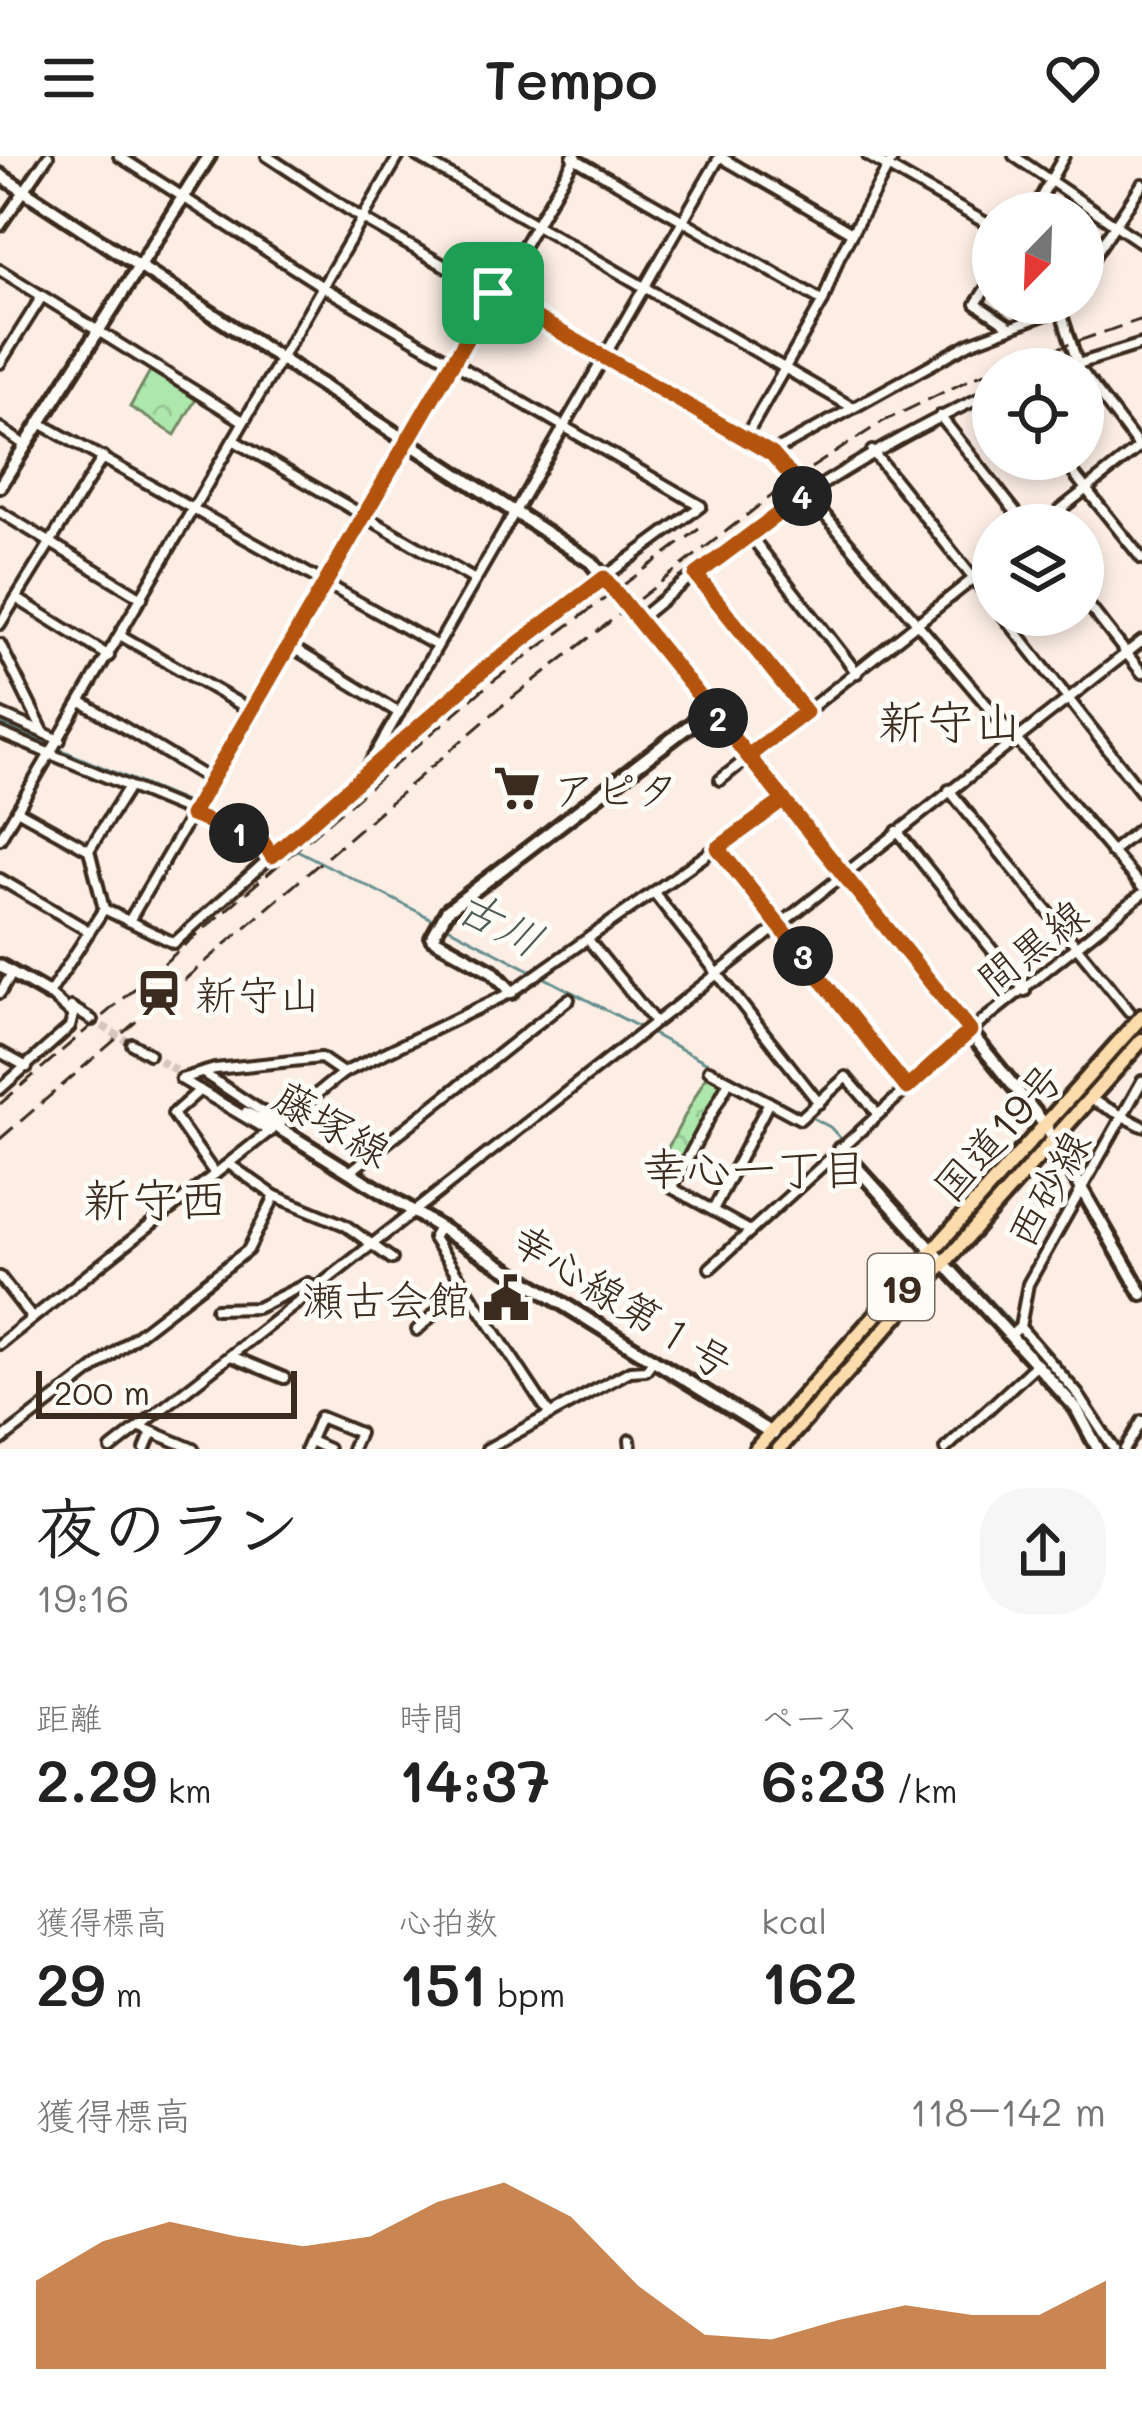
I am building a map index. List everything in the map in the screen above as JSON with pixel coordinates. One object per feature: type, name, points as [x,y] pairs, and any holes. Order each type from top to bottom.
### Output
[{"type":"highway","name":"国道19号","points":[[756,1449],[1046,1125],[1135,1014]]},
{"type":"highway","name":"国道19号","points":[[781,1448],[1142,1040]]},
{"type":"street","points":[[0,226],[48,156]]},
{"type":"street","points":[[104,909],[174,943],[295,839],[367,768],[519,640],[701,506],[323,287],[119,156]]},
{"type":"street","points":[[0,486],[209,156]]},
{"type":"street","points":[[267,156],[363,219],[772,454],[1142,891]]},
{"type":"street","points":[[0,839],[399,156]]},
{"type":"street","points":[[416,156],[850,406]]},
{"type":"street","points":[[367,768],[720,156],[852,233]]},
{"type":"street","points":[[868,156],[972,215]]},
{"type":"street","points":[[745,438],[823,301],[852,233],[894,156]]},
{"type":"street","points":[[1014,156],[1142,243]]},
{"type":"street","points":[[1044,192],[1064,156]]},
{"type":"street","points":[[129,921],[574,157],[823,301]]},
{"type":"street","points":[[0,175],[568,542],[604,578],[1046,1125],[1142,1294]]},
{"type":"street","points":[[1104,240],[1142,184]]},
{"type":"street","points":[[0,270],[95,334],[244,422]]},
{"type":"street","points":[[2,357],[41,298]]},
{"type":"street","points":[[772,454],[850,406],[1016,324]]},
{"type":"street","points":[[1104,359],[1142,344]]},
{"type":"street","points":[[1067,504],[1141,447],[1104,400]]},
{"type":"street","points":[[638,620],[806,493],[872,451],[972,402]]},
{"type":"street","points":[[940,416],[1009,504]]},
{"type":"street","points":[[40,423],[437,646]]},
{"type":"street","points":[[0,428],[26,446]]},
{"type":"street","points":[[232,440],[475,580]]},
{"type":"street","points":[[872,451],[972,576]]},
{"type":"street","points":[[0,624],[103,457]]},
{"type":"street","points":[[1079,480],[1142,559]]},
{"type":"street","points":[[0,512],[142,598]]},
{"type":"street","points":[[749,534],[857,673]]},
{"type":"street","points":[[696,575],[806,712]]},
{"type":"street","points":[[720,780],[972,580]]},
{"type":"street","points":[[16,598],[109,656]]},
{"type":"street","points":[[1104,625],[1142,674]]},
{"type":"street","points":[[121,635],[252,711]]},
{"type":"street","points":[[1019,636],[1142,793]]},
{"type":"street","points":[[111,1449],[1142,641]]},
{"type":"street","points":[[0,644],[44,733]]},
{"type":"street","points":[[290,646],[399,712]]},
{"type":"street","points":[[82,702],[212,781]]},
{"type":"street","points":[[512,992],[492,971],[432,938],[447,911],[711,709]]},
{"type":"street","points":[[0,714],[60,740]]},
{"type":"street","points":[[0,733],[263,842],[275,853]]},
{"type":"street","points":[[104,909],[89,850],[128,788]]},
{"type":"street","points":[[949,790],[1135,1014]]},
{"type":"street","points":[[0,1344],[343,1073],[512,992],[590,942],[784,800]]},
{"type":"street","points":[[17,810],[89,850]]},
{"type":"street","points":[[1112,852],[1142,827]]},
{"type":"street","points":[[897,831],[1024,991]]},
{"type":"street","points":[[718,848],[907,1088]]},
{"type":"street","points":[[0,878],[87,930]]},
{"type":"street","name":"間黒線","points":[[710,1268],[970,1031],[1078,949],[1142,891]]},
{"type":"street","points":[[655,894],[819,1103]]},
{"type":"street","points":[[49,994],[104,909]]},
{"type":"street","points":[[590,942],[653,1024]]},
{"type":"street","points":[[0,993],[6,970],[92,1020]]},
{"type":"street","points":[[0,1089],[70,1027],[73,1015],[49,994]]},
{"type":"street","points":[[351,1171],[569,999]]},
{"type":"street","points":[[132,1044],[148,1054]]},
{"type":"street","points":[[0,1052],[27,1067]]},
{"type":"street","points":[[276,1128],[181,1079],[202,1072],[321,1058],[343,1073]]},
{"type":"street","points":[[709,1070],[800,1119],[846,1077],[878,1114]]},
{"type":"street","points":[[202,1072],[276,1128]]},
{"type":"street","name":"藤塚線","points":[[191,1079],[440,1225]]},
{"type":"street","points":[[729,1081],[672,1188],[751,1231]]},
{"type":"street","name":"西砂線","points":[[1016,1331],[1028,1284],[1142,1081]]},
{"type":"street","points":[[200,1090],[172,1114],[215,1174]]},
{"type":"street","points":[[1090,1100],[1142,1126]]},
{"type":"street","points":[[713,1210],[769,1102]]},
{"type":"street","points":[[843,1145],[944,1263],[1077,1393],[1114,1449]]},
{"type":"street","points":[[229,1164],[275,1196],[375,1243],[392,1259]]},
{"type":"street","points":[[2,1437],[248,1250],[275,1196]]},
{"type":"street","points":[[440,1225],[433,1238],[548,1412]]},
{"type":"street","name":"幸心線第１号","points":[[440,1225],[771,1432]]},
{"type":"street","points":[[1123,1263],[1142,1264]]},
{"type":"street","points":[[0,1276],[32,1318]]},
{"type":"street","points":[[216,1309],[257,1308],[308,1283],[317,1289]]},
{"type":"street","points":[[417,1330],[464,1286]]},
{"type":"street","points":[[1016,1331],[1037,1364],[1076,1408],[1098,1449]]},
{"type":"street","points":[[231,1356],[284,1378]]},
{"type":"street","points":[[487,1449],[630,1371],[646,1370],[654,1359]]},
{"type":"street","points":[[945,1449],[1037,1364]]},
{"type":"street","points":[[328,1449],[308,1445],[320,1417],[358,1433],[352,1449]]},
{"type":"street","points":[[1125,1449],[1142,1421]]},
{"type":"street","points":[[140,1426],[193,1449]]},
{"type":"street","points":[[145,1449],[152,1432]]},
{"type":"street","points":[[771,1432],[781,1448]]},
{"type":"green space","points":[[150,371],[196,399],[175,435],[130,407]]},
{"type":"green space","points":[[707,1074],[724,1083],[679,1166],[663,1157]]},
{"type":"waterway","name":"古川","points":[[0,724],[192,805]]},
{"type":"waterway","name":"古川","points":[[201,808],[280,842]]},
{"type":"waterway","name":"古川","points":[[289,846],[436,921]]},
{"type":"waterway","name":"古川","points":[[444,925],[830,1127],[931,1236]]},
{"type":"waterway","points":[[600,1060],[626,1040]]},
{"type":"waterway","points":[[535,1112],[593,1066]]},
{"type":"waterway","points":[[510,1132],[531,1115]]},
{"type":"waterway","name":"古川","points":[[958,1266],[1014,1326]]},
{"type":"waterway","points":[[162,1404],[298,1298]]},
{"type":"waterway","name":"古川","points":[[1020,1333],[1034,1348]]},
{"type":"waterway","name":"古川","points":[[1092,1422],[1107,1449]]},
{"type":"tunnel","points":[[92,1020],[132,1044]]},
{"type":"tunnel","points":[[149,1054],[190,1079]]},
{"type":"railway","points":[[0,1139],[503,705],[788,483],[882,422],[977,376],[1142,319]]},
{"type":"railway","points":[[0,1104],[488,685],[699,529]]},
{"type":"place","name":"アピタ","points":[[517,788]]},
{"type":"place","name":"新守山","points":[[159,993]]},
{"type":"place","name":"瀬古会館","points":[[506,1298]]},
{"type":"district","name":"新守山","points":[[950,720]]},
{"type":"district","name":"幸心一丁目","points":[[754,1167]]},
{"type":"district","name":"新守西","points":[[155,1198]]},
{"type":"route","points":[[493,293],[191,815],[263,842],[272,856],[367,768],[519,640],[604,578],[748,756],[970,1031],[907,1088],[718,848],[784,800],[748,756],[806,712],[696,575],[806,493],[772,454],[493,293]]}]
